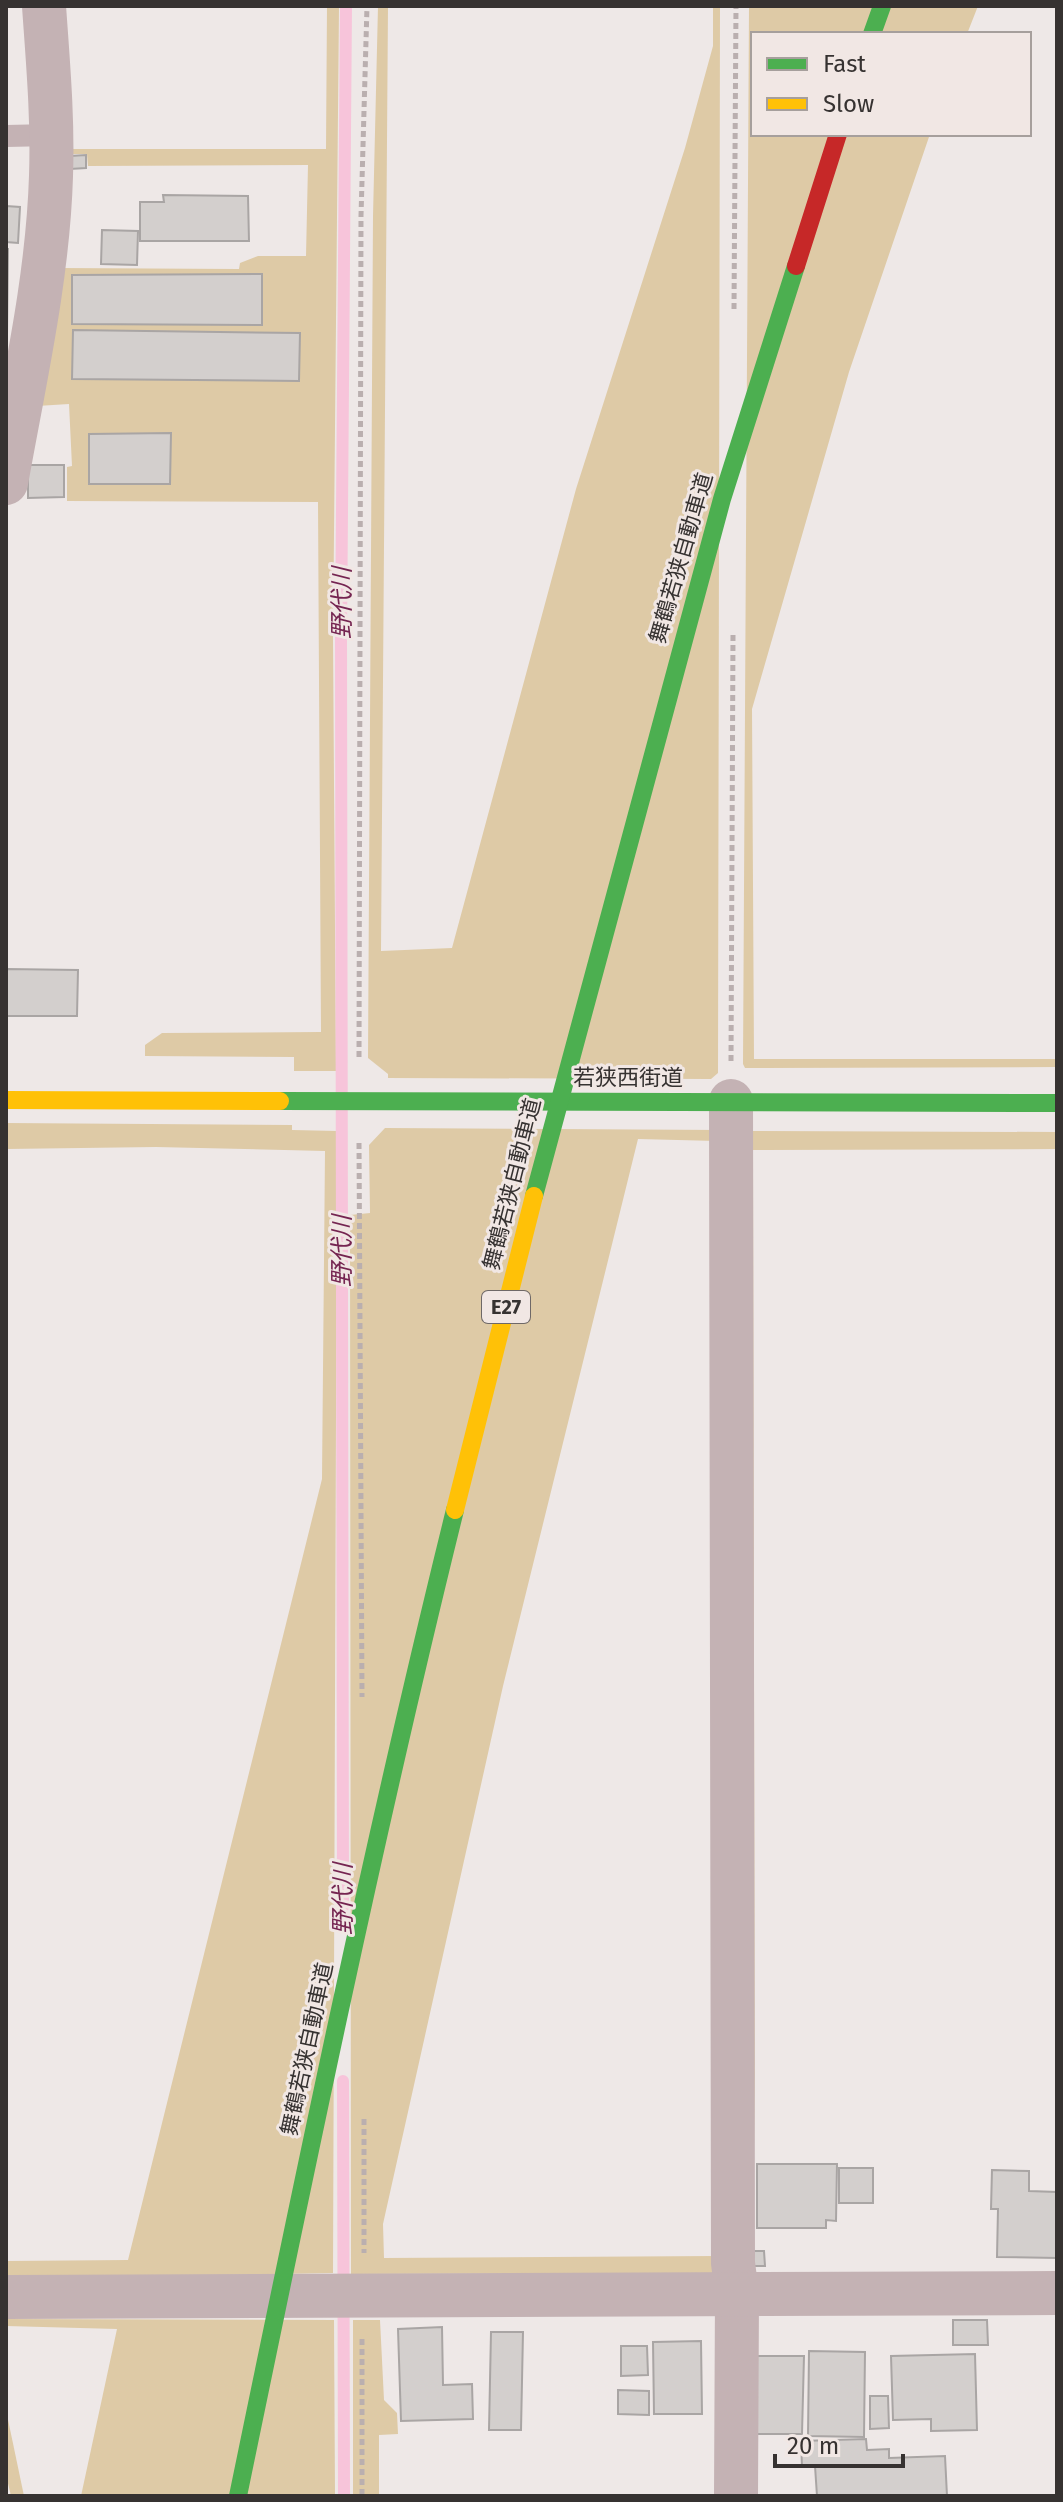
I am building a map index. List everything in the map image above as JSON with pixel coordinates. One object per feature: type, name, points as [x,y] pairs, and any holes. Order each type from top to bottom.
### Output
[{"type":"main road","points":[[873,32],[882,6]]},
{"type":"main road","name":"舞鶴若狭自動車道","points":[[238,2496],[323,2083],[408,1700],[529,1214],[722,499],[837,136]]},
{"type":"main road","name":"若狭西街道","points":[[6,1100],[1057,1103]]},
{"type":"street","points":[[6,483],[47,229],[51,135],[44,6]]},
{"type":"street","points":[[731,1101],[731,2000],[733,2263],[737,2294],[736,2496]]},
{"type":"street","points":[[6,2297],[1057,2293]]},
{"type":"lane","points":[[6,136],[51,135]]},
{"type":"path","points":[[362,1698],[361,216],[367,6]]},
{"type":"path","points":[[362,2496],[347,2294],[364,2110]]},
{"type":"shaded area","points":[[327,6],[339,6],[333,639],[336,1071],[294,1071],[294,1057],[145,1056],[145,1045],[162,1033],[321,1032],[318,502],[67,501],[67,467],[72,466],[69,404],[37,406],[58,268],[239,269],[240,263],[258,256],[306,256],[308,165],[88,166],[87,154],[72,154],[73,149],[326,149]]},
{"type":"shaded area","points":[[378,6],[388,6],[381,951],[452,948],[576,489],[685,148],[713,46],[713,6],[720,6],[718,1073],[711,1079],[388,1078],[388,1074],[368,1058],[373,216]]},
{"type":"shaded area","points":[[749,6],[978,6],[968,32],[751,32],[751,136],[929,136],[849,372],[752,709],[754,1059],[1057,1059],[1057,1067],[745,1068]]},
{"type":"shaded area","points":[[6,1123],[292,1125],[292,1130],[337,1131],[333,2273],[6,2279],[6,2261],[128,2260],[322,1479],[325,1151],[156,1147],[6,1149]]},
{"type":"shaded area","points":[[385,1128],[723,1130],[722,2273],[351,2274],[350,1215],[370,1213],[369,1145]],"holes":[[[638,1139],[717,1141],[716,2256],[384,2258],[383,2224],[503,1686]]]},
{"type":"shaded area","points":[[742,1131],[1057,1132],[1057,1149],[753,1150],[755,2153]]},
{"type":"shaded area","points":[[6,2319],[334,2320],[335,2496],[81,2496],[117,2329],[6,2326]]},
{"type":"shaded area","points":[[353,2320],[380,2320],[384,2400],[397,2413],[398,2434],[379,2435],[379,2496],[353,2496]]},
{"type":"shaded area","points":[[6,2410],[24,2496],[11,2496],[6,2475]]},
{"type":"building","points":[[86,155],[86,168],[70,169],[70,156]]},
{"type":"building","points":[[163,195],[248,196],[249,241],[140,241],[140,202],[164,202]]},
{"type":"building","points":[[6,206],[20,207],[18,243],[6,242]]},
{"type":"building","points":[[102,230],[138,231],[137,265],[101,264]]},
{"type":"building","points":[[8,249],[7,335],[6,335]]},
{"type":"building","points":[[262,274],[262,325],[72,324],[72,275]]},
{"type":"building","points":[[73,330],[300,333],[299,381],[72,379]]},
{"type":"building","points":[[171,433],[170,484],[89,484],[89,434]]},
{"type":"building","points":[[28,465],[64,465],[64,497],[28,498]]},
{"type":"building","points":[[7,969],[78,970],[77,1016],[7,1016]]},
{"type":"building","points":[[757,2164],[837,2164],[836,2221],[826,2220],[826,2228],[757,2228]]},
{"type":"building","points":[[839,2168],[873,2168],[873,2203],[839,2203]]},
{"type":"building","points":[[992,2170],[1029,2171],[1029,2191],[1057,2192],[1057,2258],[997,2257],[998,2209],[991,2209]]},
{"type":"building","points":[[752,2251],[764,2251],[765,2266],[752,2266]]},
{"type":"building","points":[[953,2320],[987,2320],[988,2345],[953,2345]]},
{"type":"building","points":[[442,2327],[443,2385],[472,2384],[473,2419],[401,2421],[398,2329]]},
{"type":"building","points":[[491,2332],[523,2332],[521,2430],[489,2430]]},
{"type":"building","points":[[701,2341],[702,2414],[654,2414],[653,2342]]},
{"type":"building","points":[[621,2346],[647,2346],[648,2375],[621,2376]]},
{"type":"building","points":[[809,2351],[865,2352],[864,2437],[808,2436]]},
{"type":"building","points":[[975,2354],[977,2430],[931,2431],[931,2419],[893,2420],[891,2356]]},
{"type":"building","points":[[752,2356],[804,2356],[802,2434],[751,2434]]},
{"type":"building","points":[[618,2390],[649,2391],[649,2415],[618,2414]]},
{"type":"building","points":[[870,2396],[888,2396],[889,2428],[870,2429]]},
{"type":"building","points":[[866,2439],[867,2450],[889,2449],[889,2458],[945,2456],[947,2496],[817,2496],[815,2466],[802,2467],[801,2441]]},
{"type":"waterway","name":"野代川","points":[[343,1907],[341,637],[346,6]]},
{"type":"waterway","name":"野代川","points":[[343,2081],[344,2496]]},
{"type":"traffic: fast","points":[[873,32],[882,6]]},
{"type":"traffic: fast","points":[[534,1196],[722,499],[796,266]]},
{"type":"traffic: fast","points":[[280,1101],[1057,1103]]},
{"type":"traffic: fast","points":[[238,2496],[369,1879],[455,1510]]},
{"type":"traffic: slow","points":[[6,1100],[280,1101]]},
{"type":"traffic: slow","points":[[455,1510],[534,1196]]},
{"type":"traffic: jam","points":[[796,266],[837,136]]}]
